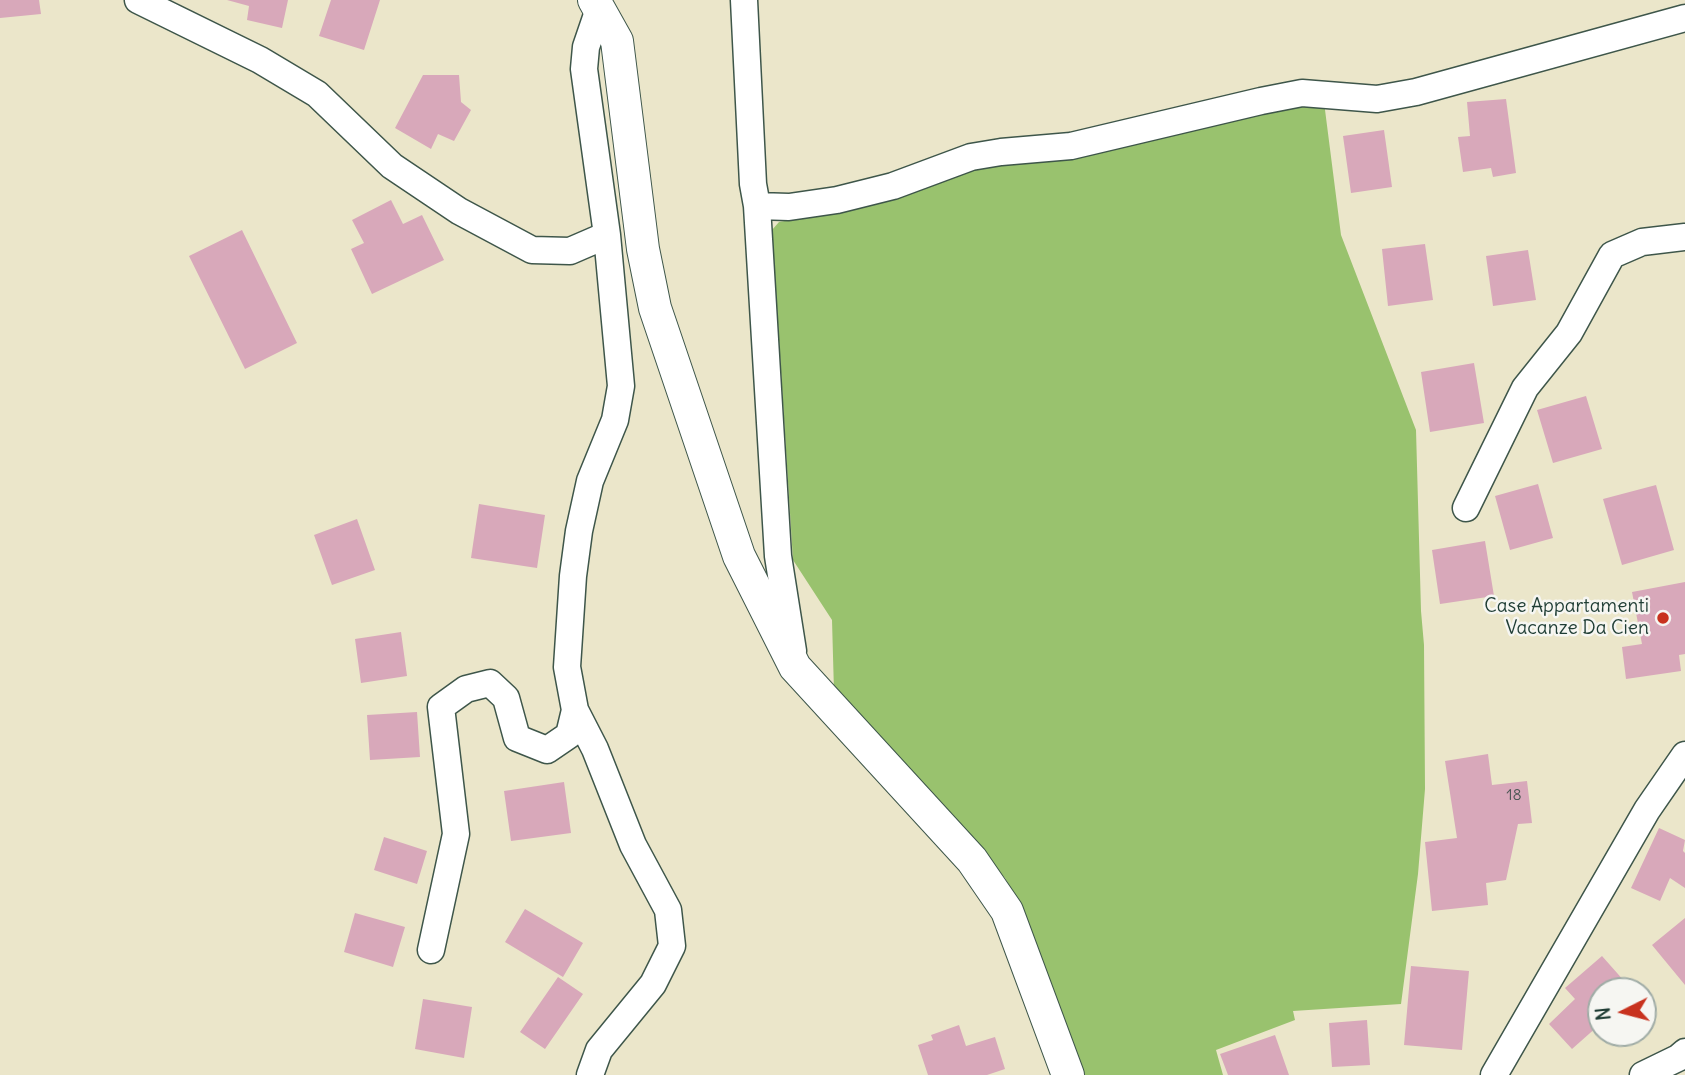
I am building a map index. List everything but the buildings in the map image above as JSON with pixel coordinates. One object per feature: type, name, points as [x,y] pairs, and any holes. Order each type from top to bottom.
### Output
[{"type":"street","points":[[138,0],[260,60],[317,94],[393,166],[459,211],[532,250],[570,251],[607,235]]},
{"type":"street","points":[[744,0],[753,184],[757,206],[778,556],[795,667]]},
{"type":"street","points":[[590,1075],[599,1050],[653,984],[672,946],[668,910],[633,845],[595,749],[575,710],[567,667],[576,553],[590,481],[615,420],[621,386],[607,235],[584,69],[596,4]]},
{"type":"street","points":[[596,4],[617,41],[643,249],[654,308],[739,556],[795,667],[972,860],[1007,911],[1069,1075]]},
{"type":"street","points":[[757,206],[789,207],[837,200],[893,186],[971,157],[1071,146],[1302,93],[1377,99],[1416,92],[1685,18]]},
{"type":"street","points":[[1466,508],[1525,388],[1569,332],[1612,255],[1642,242],[1685,237]]},
{"type":"street","points":[[432,950],[456,834],[441,707],[466,689],[490,683],[506,698],[517,738],[547,750],[569,735],[575,710]]},
{"type":"street","points":[[1494,1075],[1647,810],[1685,755]]},
{"type":"street","points":[[1643,1075],[1685,1052]]},
{"type":"green space","points":[[1324,102],[1341,235],[1416,430],[1424,645],[1425,789],[1418,874],[1401,1004],[1293,1011],[1295,1020],[1216,1050],[1223,1075],[1083,1075],[1020,905],[1005,878],[916,777],[834,692],[832,620],[793,560],[772,230],[779,222],[858,208],[926,184],[973,162]]},
{"type":"place","name":"Case Appartamenti Vacanze Da Cien","points":[[1663,618]]}]
